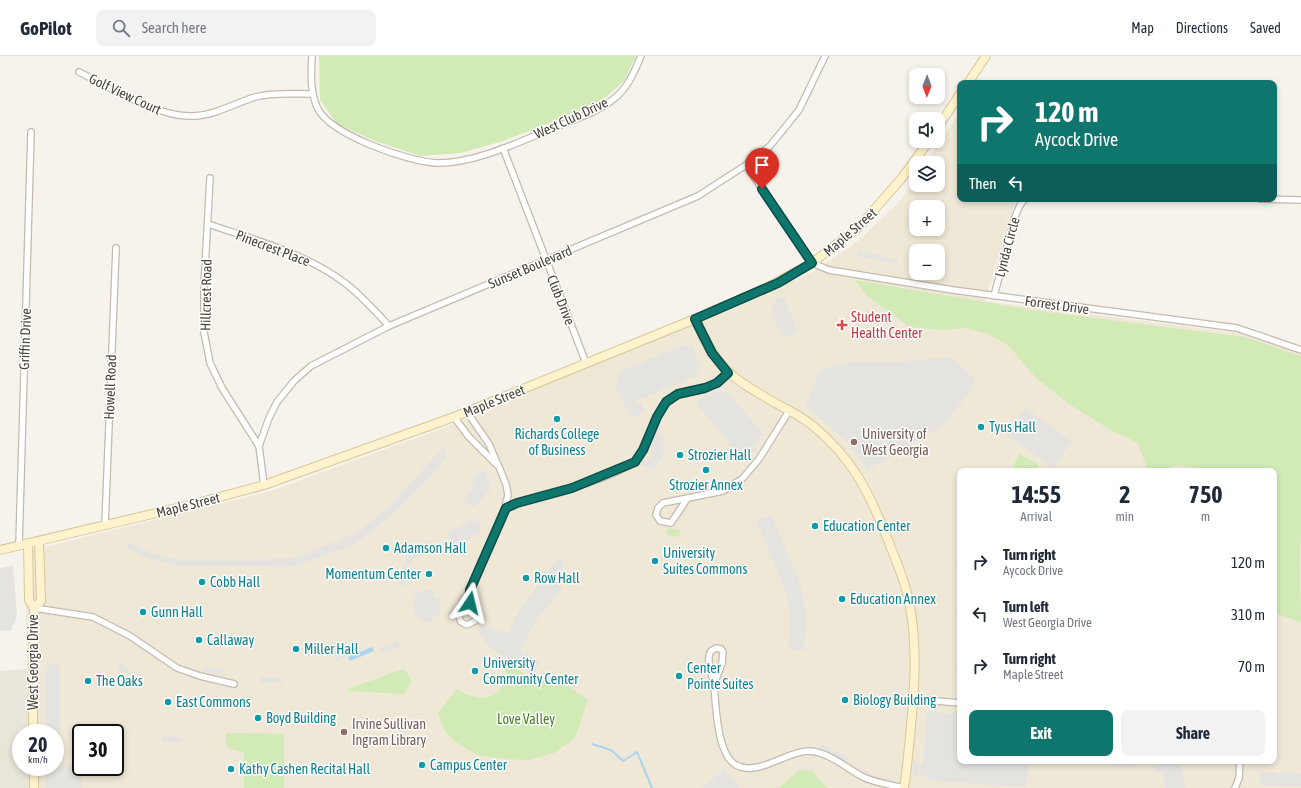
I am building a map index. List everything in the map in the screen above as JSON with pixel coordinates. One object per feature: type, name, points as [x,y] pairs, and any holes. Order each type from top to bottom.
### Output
[{"type":"main road","points":[[970,80],[986,56]]},
{"type":"main road","points":[[945,116],[957,98]]},
{"type":"main road","name":"Maple Street","points":[[0,550],[197,504],[264,485],[467,412],[586,362],[695,319],[778,283],[812,263],[859,227],[896,185],[924,148]]},
{"type":"main road","points":[[695,319],[712,353],[728,373],[742,384],[811,425],[835,445],[864,484],[904,583],[910,606],[915,658],[913,699],[904,788]]},
{"type":"main road","points":[[34,608],[41,601],[39,541]]},
{"type":"main road","name":"West Georgia Drive","points":[[28,543],[29,600],[34,608],[33,724]]},
{"type":"main road","points":[[34,776],[34,788]]},
{"type":"street","points":[[312,56],[311,76],[313,94]]},
{"type":"street","name":"West Club Drive","points":[[313,94],[318,108],[344,132],[365,143],[403,156],[438,163],[460,160],[503,148],[592,112],[612,101],[630,82],[641,56]]},
{"type":"street","name":"Sunset Boulevard","points":[[264,485],[259,446],[269,418],[277,402],[294,381],[310,366],[389,326],[698,196],[746,165],[770,146],[799,110],[825,56]]},
{"type":"street","name":"Golf View Court","points":[[79,72],[160,112],[184,116],[195,116],[216,112],[256,97],[288,94],[313,94]]},
{"type":"street","name":"Griffin Drive","points":[[19,545],[31,132]]},
{"type":"street","name":"Club Drive","points":[[503,148],[586,362]]},
{"type":"street","points":[[746,165],[812,263]]},
{"type":"street","name":"Hillcrest Road","points":[[210,178],[204,286],[204,332],[210,364],[222,388],[259,446]]},
{"type":"street","points":[[1277,199],[1301,200]]},
{"type":"street","name":"Lynda Circle","points":[[994,296],[1015,217],[1022,202]]},
{"type":"street","name":"Pinecrest Place","points":[[208,224],[299,255],[324,268],[346,284],[389,326]]},
{"type":"street","name":"Howell Road","points":[[105,526],[116,248]]},
{"type":"street","name":"Forrest Drive","points":[[812,263],[829,270],[994,296],[1237,328],[1301,350]]},
{"type":"street","points":[[506,508],[517,503],[572,488],[635,462],[643,450],[657,417],[666,402],[678,394],[705,388],[717,383],[728,373]]},
{"type":"street","points":[[687,499],[671,523],[660,521],[656,515],[658,508],[663,503],[723,491],[742,479],[759,459],[789,411]]},
{"type":"street","points":[[467,412],[489,444],[506,484],[508,496],[506,508],[459,612],[461,622],[467,625],[475,621],[476,614],[470,603],[470,590]]},
{"type":"street","points":[[454,417],[469,437],[499,467]]},
{"type":"street","points":[[34,608],[93,617],[130,636],[177,668],[234,684]]},
{"type":"street","points":[[714,686],[723,658],[721,649],[716,648],[711,651],[708,658],[714,686],[718,728],[727,756],[735,765],[752,768],[769,764],[795,753],[817,752],[832,758],[869,779],[904,788]]},
{"type":"street","points":[[913,699],[957,703]]},
{"type":"street","points":[[1235,788],[1239,778],[1240,764]]},
{"type":"shaded area","name":"University of West Georgia","points":[[956,118],[957,202],[1015,202],[985,301],[1239,333],[1301,352],[1301,788],[28,788],[28,776],[64,776],[64,724],[28,724],[25,552],[271,491],[487,412],[509,399],[813,272],[858,241],[902,199],[909,188],[909,192],[945,192],[945,156],[931,156],[936,148],[945,148],[945,134]]},
{"type":"shaded area","points":[[857,250],[898,260],[897,264],[857,256]]},
{"type":"shaded area","points":[[784,297],[798,332],[783,338],[771,312],[776,299]]},
{"type":"shaded area","points":[[686,344],[688,348],[693,347],[701,367],[696,370],[698,375],[638,400],[635,397],[636,404],[641,403],[645,412],[630,418],[614,382],[619,379],[616,373]]},
{"type":"shaded area","points":[[951,357],[974,379],[972,389],[941,427],[868,469],[844,439],[806,406],[819,371],[837,364],[869,361],[888,363]]},
{"type":"shaded area","points":[[721,391],[728,393],[764,435],[753,445],[756,450],[747,457],[743,453],[739,455],[696,403],[706,394]]},
{"type":"shaded area","points":[[1025,408],[1072,441],[1054,468],[1006,435]]},
{"type":"shaded area","points":[[657,426],[658,434],[663,435],[663,456],[653,470],[640,465],[643,460],[647,461],[650,459],[653,448],[651,443]]},
{"type":"shaded area","points":[[444,446],[446,457],[431,476],[395,512],[362,539],[350,546],[292,567],[180,566],[149,559],[125,546],[132,544],[159,556],[181,560],[293,559],[358,532],[391,505]]},
{"type":"shaded area","points":[[481,470],[485,472],[491,488],[474,508],[463,500],[475,486],[470,482]]},
{"type":"shaded area","points":[[771,515],[801,585],[806,613],[804,650],[788,649],[790,616],[787,594],[756,520]]},
{"type":"shaded area","points":[[472,520],[478,521],[481,526],[479,533],[454,547],[447,533]]},
{"type":"shaded area","points":[[428,540],[435,545],[413,559],[406,575],[406,585],[399,587],[400,573],[406,558],[410,552]]},
{"type":"shaded area","points":[[557,559],[563,560],[562,588],[536,620],[520,650],[541,662],[532,675],[490,648],[478,631],[481,624],[508,634],[521,607],[539,584],[542,571],[549,571]]},
{"type":"shaded area","points":[[13,566],[17,616],[11,630],[0,631],[0,568]]},
{"type":"shaded area","points":[[423,590],[434,590],[434,598],[440,598],[440,616],[433,617],[433,622],[420,620],[414,613],[414,595]]},
{"type":"shaded area","points":[[345,641],[349,655],[336,662],[331,643]]},
{"type":"shaded area","points":[[397,641],[401,646],[382,653],[379,648]]},
{"type":"shaded area","points":[[118,661],[129,671],[137,672],[137,678],[117,668]]},
{"type":"shaded area","name":"The Oaks","points":[[55,662],[60,663],[60,724],[45,724],[46,666],[50,666]]},
{"type":"shaded area","points":[[204,666],[225,669],[224,675],[203,672]]},
{"type":"shaded area","points":[[27,669],[28,724],[12,724],[12,776],[28,776],[28,788],[0,788],[0,671]]},
{"type":"shaded area","points":[[281,677],[284,682],[261,683],[259,678]]},
{"type":"shaded area","points":[[927,712],[957,714],[957,764],[1030,764],[1026,787],[927,780],[927,775],[912,777],[914,761],[919,766],[923,763]]},
{"type":"shaded area","points":[[163,736],[181,737],[180,743],[162,742]]},
{"type":"shaded area","points":[[820,744],[848,757],[846,762],[818,749]]},
{"type":"shaded area","points":[[849,763],[873,775],[889,779],[888,782],[862,773],[848,765]]},
{"type":"shaded area","points":[[1114,764],[1133,764],[1134,767],[1113,767]]},
{"type":"shaded area","points":[[1154,764],[1181,764],[1186,788],[1165,788],[1162,772],[1155,771]]},
{"type":"shaded area","points":[[64,765],[72,765],[72,776],[82,776],[82,788],[46,788],[45,776],[64,776]]},
{"type":"shaded area","points":[[724,770],[740,788],[701,788]]},
{"type":"shaded area","points":[[1260,772],[1301,773],[1301,786],[1259,785]]},
{"type":"green space","points":[[319,56],[636,56],[624,81],[604,99],[563,118],[503,141],[461,153],[420,156],[375,141],[337,124],[320,100]]},
{"type":"green space","points":[[855,280],[1032,310],[1244,337],[1301,356],[1301,622],[1277,614],[1277,468],[1199,468],[1173,465],[1170,468],[1147,468],[1138,443],[1109,429],[1069,404],[1037,379],[1008,345],[986,333],[965,328],[942,330],[910,327],[867,296]]},
{"type":"green space","points":[[1020,454],[1039,465],[1037,468],[1017,468],[1013,466]]},
{"type":"green space","points":[[667,528],[680,530],[679,537],[666,535]]},
{"type":"green space","name":"Love Valley","points":[[505,661],[532,679],[568,686],[588,700],[575,738],[554,753],[528,760],[504,759],[477,755],[456,742],[444,730],[438,713],[457,689],[467,695],[477,697],[493,695],[499,690],[504,682],[506,673]]},
{"type":"green space","points":[[400,670],[405,670],[412,681],[404,694],[348,691],[348,689]]},
{"type":"green space","points":[[228,733],[284,734],[284,788],[244,788],[244,753],[227,747],[225,735]]},
{"type":"green space","points":[[799,770],[812,771],[827,788],[779,788]]},
{"type":"water","points":[[372,647],[374,651],[350,661],[348,657]]},
{"type":"waterway","points":[[592,744],[611,750],[623,761],[637,752],[652,788]]},
{"type":"place","name":"Student Health Center","points":[[842,325]]},
{"type":"place","name":"Richards College of Business","points":[[557,419]]},
{"type":"place","name":"Tyus Hall","points":[[981,427]]},
{"type":"place","name":"University of West Georgia","points":[[854,442]]},
{"type":"place","name":"Strozier Hall","points":[[680,455]]},
{"type":"place","name":"Strozier Annex","points":[[706,470]]},
{"type":"place","name":"Education Center","points":[[815,526]]},
{"type":"place","name":"Adamson Hall","points":[[386,548]]},
{"type":"place","name":"University Suites Commons","points":[[655,561]]},
{"type":"place","name":"Momentum Center","points":[[429,574]]},
{"type":"place","name":"Row Hall","points":[[526,578]]},
{"type":"place","name":"Cobb Hall","points":[[202,582]]},
{"type":"place","name":"Education Annex","points":[[842,599]]},
{"type":"place","name":"Gunn Hall","points":[[143,612]]},
{"type":"place","name":"Callaway","points":[[199,640]]},
{"type":"place","name":"Miller Hall","points":[[296,649]]},
{"type":"place","name":"University Community Center","points":[[475,671]]},
{"type":"place","name":"Center Pointe Suites","points":[[679,676]]},
{"type":"place","name":"The Oaks","points":[[88,681]]},
{"type":"place","name":"Biology Building","points":[[845,700]]},
{"type":"place","name":"East Commons","points":[[168,702]]},
{"type":"place","name":"Boyd Building","points":[[258,718]]},
{"type":"place","name":"Irvine Sullivan Ingram Library","points":[[344,732]]},
{"type":"place","name":"Campus Center","points":[[422,765]]},
{"type":"place","name":"Kathy Cashen Recital Hall","points":[[231,769]]},
{"type":"route","points":[[470,603],[470,590],[506,508],[517,503],[549,495],[593,481],[635,462],[639,458],[657,417],[666,402],[678,394],[705,388],[717,383],[728,373],[712,353],[695,319],[778,283],[812,263],[762,189]]}]
